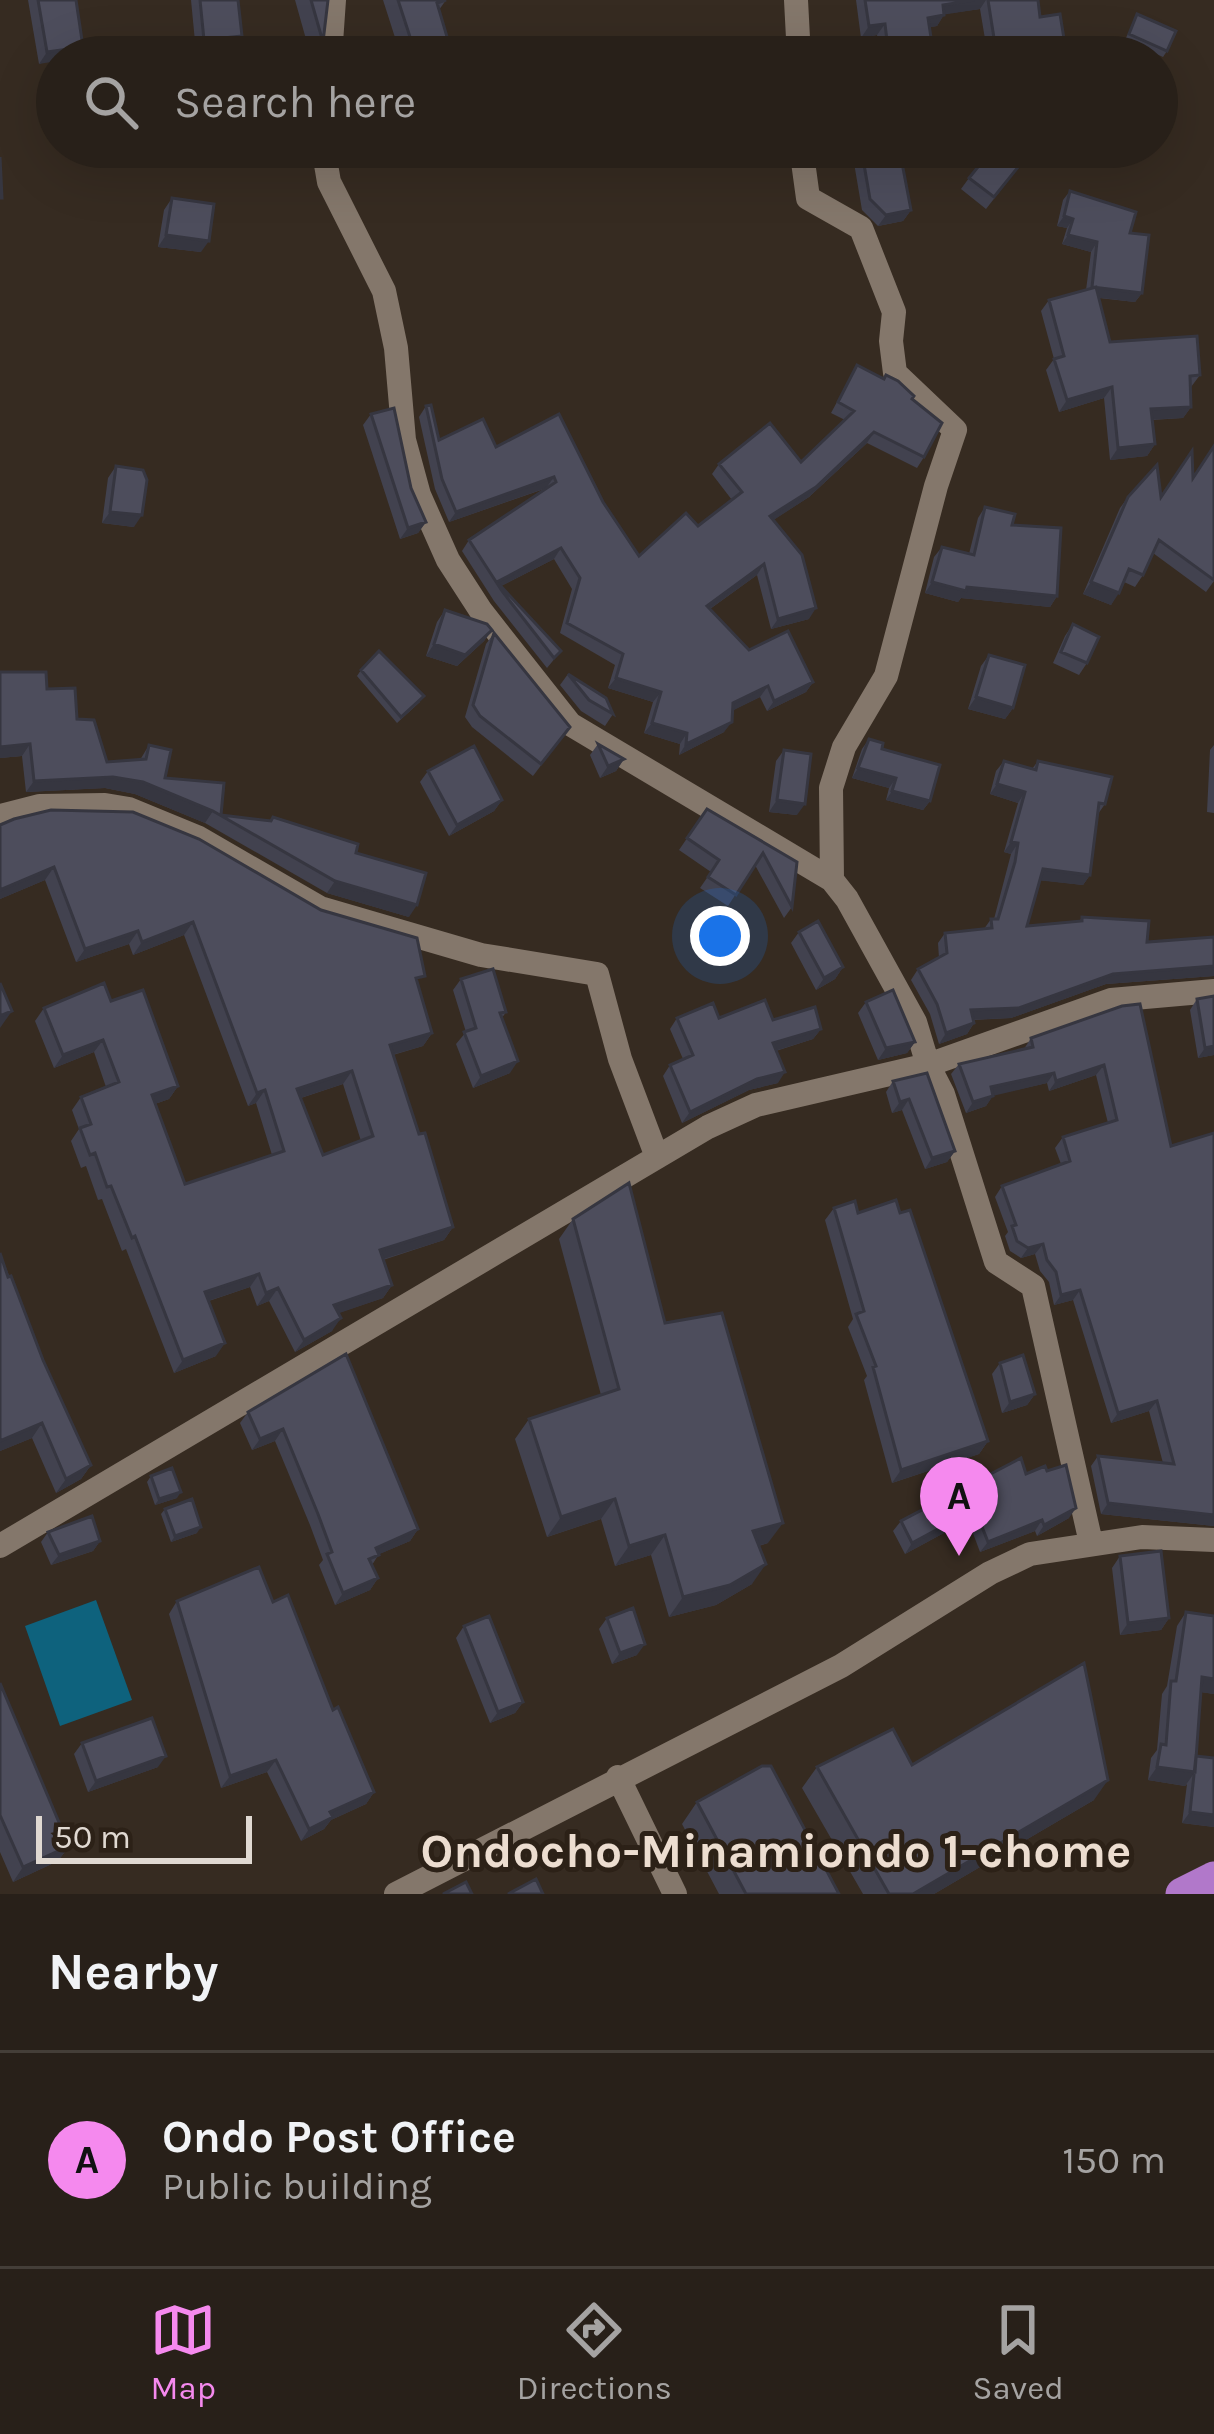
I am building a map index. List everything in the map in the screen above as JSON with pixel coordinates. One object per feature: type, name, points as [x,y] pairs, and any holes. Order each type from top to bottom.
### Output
[{"type":"highway","points":[[1182,1894],[1214,1877]]},
{"type":"street","points":[[331,36],[334,0]]},
{"type":"street","points":[[796,0],[798,36]]},
{"type":"street","points":[[326,168],[328,182],[384,291],[396,348],[404,440],[419,495],[448,560],[481,611],[570,724],[832,880],[893,980],[944,1094],[996,1262],[1033,1286],[1091,1543]]},
{"type":"street","points":[[803,168],[808,198],[861,228],[894,312],[895,373],[955,430],[886,676],[844,747],[831,788],[832,880]]},
{"type":"street","points":[[0,816],[40,806],[129,809],[197,837],[320,908],[481,955],[597,974],[620,1059],[657,1157]]},
{"type":"street","points":[[0,1546],[708,1127],[756,1105],[928,1065],[1111,1000],[1214,992]]},
{"type":"street","points":[[396,1894],[841,1666],[990,1573],[1030,1554],[1142,1537],[1214,1540]]},
{"type":"street","points":[[619,1777],[676,1894]]},
{"type":"water","points":[[96,1600],[132,1700],[60,1726],[25,1626]]},
{"type":"building","points":[[38,0],[76,0],[81,36],[44,36]]},
{"type":"building","points":[[200,0],[238,0],[242,36],[204,36]]},
{"type":"building","points":[[311,0],[328,0],[321,36]]},
{"type":"building","points":[[398,0],[446,0],[437,3],[447,36],[410,36]]},
{"type":"building","points":[[865,0],[974,0],[943,5],[944,15],[928,18],[931,36],[886,36],[885,24],[869,26]]},
{"type":"building","points":[[988,0],[1038,0],[1040,17],[1060,14],[1064,36],[994,36]]},
{"type":"building","points":[[1137,14],[1176,31],[1174,36],[1129,34]]},
{"type":"building","points":[[865,168],[903,168],[911,210],[886,215],[870,199]]},
{"type":"building","points":[[977,168],[1017,168],[994,197],[969,178]]},
{"type":"building","points":[[1070,191],[1136,212],[1130,233],[1149,235],[1142,293],[1092,287],[1097,242],[1068,235],[1073,219],[1064,216]]},
{"type":"building","points":[[172,198],[214,204],[209,241],[166,235]]},
{"type":"building","points":[[1096,287],[1110,342],[1197,336],[1200,375],[1190,376],[1191,407],[1151,409],[1155,444],[1118,448],[1112,387],[1067,400],[1054,359],[1064,356],[1049,300]]},
{"type":"building","points":[[857,365],[898,381],[942,423],[924,457],[874,432],[816,487],[770,516],[802,555],[816,608],[778,619],[764,564],[707,606],[749,650],[788,631],[813,682],[774,701],[768,686],[733,703],[732,722],[686,744],[687,733],[652,723],[661,692],[616,678],[623,654],[567,623],[580,578],[561,548],[497,582],[561,651],[554,658],[502,591],[469,540],[556,482],[554,477],[456,512],[442,479],[426,406],[431,405],[439,440],[483,419],[496,447],[559,414],[603,502],[639,556],[686,513],[698,526],[742,492],[719,464],[770,423],[801,462],[854,411],[838,402]]},
{"type":"building","points":[[394,408],[411,488],[426,522],[408,528],[371,414]]},
{"type":"building","points":[[1214,446],[1214,580],[1159,540],[1143,575],[1129,569],[1119,593],[1091,582],[1128,497],[1157,465],[1161,497],[1192,451],[1193,478]]},
{"type":"building","points":[[116,466],[143,470],[147,480],[142,515],[110,512]]},
{"type":"building","points":[[985,507],[1015,514],[1012,525],[1061,528],[1057,596],[967,587],[966,591],[932,582],[942,547],[974,555]]},
{"type":"building","points":[[445,610],[492,630],[465,655],[434,644]]},
{"type":"building","points":[[1073,624],[1099,637],[1087,663],[1061,652]]},
{"type":"building","points":[[494,633],[570,727],[541,764],[480,716],[473,705]]},
{"type":"building","points":[[379,651],[424,696],[401,717],[361,670]]},
{"type":"building","points":[[989,655],[1025,665],[1013,708],[976,697]]},
{"type":"building","points":[[0,672],[46,672],[47,689],[75,688],[77,719],[94,720],[107,762],[146,759],[149,745],[171,750],[165,778],[224,783],[221,815],[271,821],[273,817],[358,844],[356,853],[426,873],[417,905],[335,881],[213,811],[143,782],[113,777],[34,781],[30,744],[0,747]]},
{"type":"building","points":[[568,674],[606,698],[613,714],[589,700]]},
{"type":"building","points":[[869,739],[883,743],[882,749],[940,765],[930,801],[892,791],[896,778],[858,768]]},
{"type":"building","points":[[598,744],[624,759],[608,766]]},
{"type":"building","points":[[474,746],[502,800],[457,825],[428,771]]},
{"type":"building","points":[[784,750],[811,754],[805,804],[777,800]]},
{"type":"building","points":[[1004,761],[1036,770],[1038,761],[1112,777],[1105,804],[1099,803],[1090,875],[1043,869],[1027,926],[1082,921],[1082,917],[1149,921],[1147,942],[1214,937],[1214,966],[1113,974],[1019,1008],[971,1010],[974,1023],[946,1033],[918,969],[947,953],[945,933],[992,928],[991,919],[998,919],[1015,862],[1018,843],[1011,842],[1025,792],[997,784]]},
{"type":"building","points":[[707,809],[797,862],[792,907],[763,853],[736,895],[708,877],[719,860],[687,838]]},
{"type":"building","points":[[51,810],[133,812],[199,839],[321,910],[417,938],[425,976],[416,978],[432,1033],[390,1045],[419,1134],[425,1133],[453,1227],[380,1250],[392,1285],[334,1305],[341,1318],[304,1340],[278,1288],[266,1293],[259,1274],[205,1292],[225,1343],[183,1360],[135,1236],[132,1238],[80,1128],[91,1124],[81,1097],[119,1082],[103,1040],[63,1055],[44,1008],[104,983],[111,1001],[143,990],[178,1086],[152,1095],[185,1184],[284,1151],[265,1090],[257,1093],[193,922],[142,942],[138,931],[85,949],[54,867],[0,890],[0,825]],"holes":[[[352,1071],[373,1136],[323,1155],[297,1089]]]},
{"type":"building","points":[[818,921],[843,967],[824,978],[799,932]]},
{"type":"building","points":[[493,969],[506,1012],[500,1013],[518,1061],[481,1076],[464,1032],[476,1028],[461,979]]},
{"type":"building","points":[[0,983],[12,1011],[0,1016]]},
{"type":"building","points":[[893,990],[915,1042],[886,1048],[866,1002]]},
{"type":"building","points":[[1214,996],[1214,1046],[1205,1048],[1197,999]]},
{"type":"building","points":[[765,1000],[773,1020],[815,1007],[821,1029],[773,1043],[785,1072],[757,1079],[690,1112],[670,1065],[693,1055],[677,1018],[713,1003],[719,1018]]},
{"type":"building","points":[[1140,1004],[1171,1146],[1214,1133],[1214,1515],[1108,1503],[1098,1456],[1174,1464],[1157,1401],[1118,1413],[1080,1290],[1061,1295],[1043,1244],[1028,1248],[1017,1241],[1002,1186],[1070,1161],[1063,1137],[1117,1120],[1104,1065],[1056,1081],[1054,1073],[991,1087],[993,1096],[973,1102],[959,1064],[1033,1047],[1031,1038]]},
{"type":"building","points":[[927,1073],[955,1151],[932,1158],[909,1099],[900,1102],[893,1081]]},
{"type":"building","points":[[629,1183],[665,1323],[722,1313],[783,1523],[753,1531],[766,1564],[730,1585],[683,1597],[665,1535],[629,1546],[615,1499],[561,1517],[529,1419],[619,1389],[573,1219]]},
{"type":"building","points":[[896,1200],[900,1213],[910,1210],[988,1441],[901,1470],[876,1366],[856,1314],[864,1311],[834,1208],[855,1201],[858,1213]]},
{"type":"building","points":[[0,1253],[91,1465],[66,1479],[42,1423],[0,1441]]},
{"type":"building","points":[[346,1354],[418,1529],[376,1548],[379,1555],[369,1559],[378,1578],[343,1593],[327,1554],[332,1552],[283,1429],[260,1439],[248,1412]]},
{"type":"building","points":[[1023,1355],[1035,1394],[1010,1402],[1000,1363]]},
{"type":"building","points":[[1021,1458],[1026,1474],[1045,1466],[1047,1471],[1066,1465],[1076,1508],[1044,1525],[1042,1520],[988,1542],[975,1509],[912,1543],[901,1521]]},
{"type":"building","points":[[172,1468],[181,1492],[159,1499],[151,1476]]},
{"type":"building","points":[[192,1499],[201,1527],[175,1536],[165,1509]]},
{"type":"building","points":[[92,1516],[100,1541],[59,1555],[48,1532]]},
{"type":"building","points":[[1161,1551],[1169,1618],[1128,1623],[1120,1556]]},
{"type":"building","points":[[259,1567],[273,1602],[288,1595],[333,1710],[338,1707],[374,1792],[330,1812],[333,1817],[309,1829],[276,1760],[230,1776],[177,1601]]},
{"type":"building","points":[[633,1608],[645,1644],[620,1653],[607,1618]]},
{"type":"building","points":[[1186,1612],[1214,1616],[1214,1679],[1202,1677],[1195,1772],[1157,1767],[1161,1744],[1166,1745],[1171,1681],[1176,1681]]},
{"type":"building","points":[[489,1616],[523,1702],[498,1712],[464,1626]]},
{"type":"building","points":[[1084,1663],[1108,1780],[913,1894],[889,1894],[817,1767],[893,1729],[912,1765]]},
{"type":"building","points":[[0,1683],[69,1846],[23,1867],[0,1815]]},
{"type":"building","points":[[152,1718],[166,1756],[96,1781],[82,1743]]},
{"type":"building","points":[[1196,1756],[1214,1758],[1214,1815],[1190,1812]]},
{"type":"building","points":[[762,1766],[771,1766],[839,1894],[746,1894],[697,1802]]},
{"type":"building","points":[[536,1879],[543,1894],[508,1894]]},
{"type":"building","points":[[466,1882],[472,1894],[443,1894]]},
{"type":"place","name":"Ondo Post Office","points":[[959,1556]]},
{"type":"district","name":"Ondocho-Minamiondo 1-chome","points":[[776,1851]]}]
